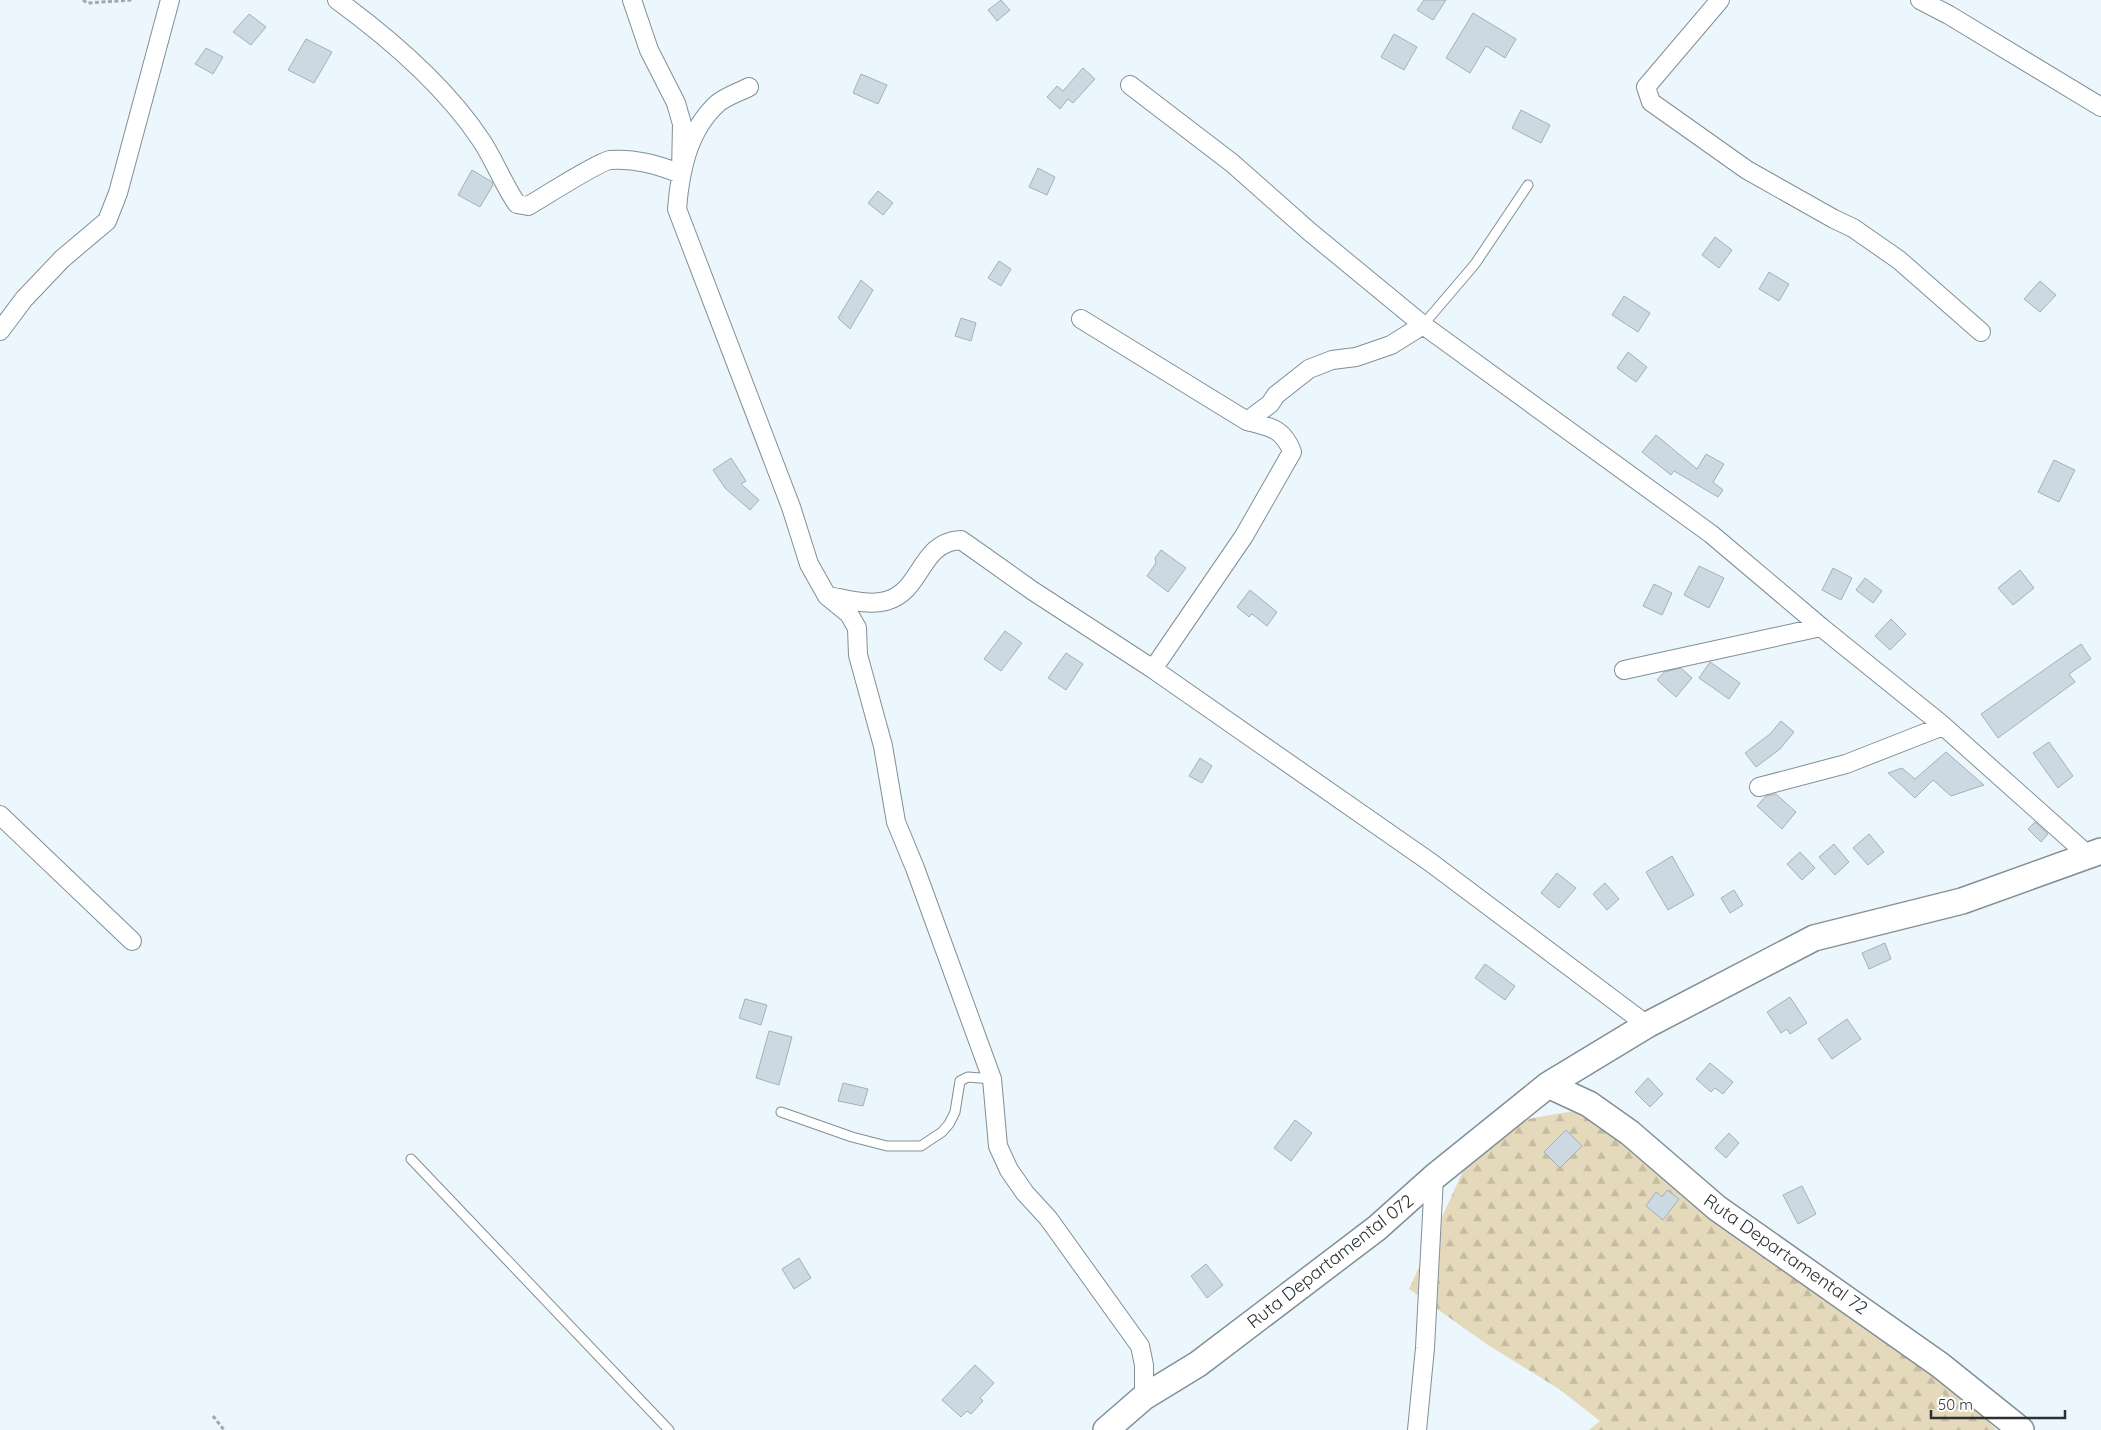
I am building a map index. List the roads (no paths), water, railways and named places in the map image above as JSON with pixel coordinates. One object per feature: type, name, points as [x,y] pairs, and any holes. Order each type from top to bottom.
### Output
[{"type":"main road","name":"Ruta Departamental 072","points":[[1106,1430],[1144,1397],[1198,1364],[1376,1228],[1434,1177],[1548,1085],[1647,1025],[1814,938],[1962,900],[2095,853]]},
{"type":"main road","name":"Ruta Departamental 72","points":[[1548,1085],[1589,1104],[1630,1133],[1718,1208],[1940,1365],[2021,1430]]},
{"type":"street","points":[[0,331],[24,299],[62,260],[107,221],[118,193],[170,0]]},
{"type":"street","points":[[337,0],[395,46],[432,79],[482,141],[508,191],[517,204],[528,206],[607,160],[654,163],[681,174]]},
{"type":"street","points":[[632,0],[649,50],[676,103],[682,124],[681,174],[677,209],[791,507],[808,564],[827,596],[849,614],[857,628],[858,654],[883,746],[896,822],[916,868],[992,1079],[998,1146],[1008,1170],[1025,1193],[1048,1218],[1140,1346],[1144,1365],[1144,1397]]},
{"type":"street","points":[[1720,0],[1646,86],[1651,102],[1747,170],[1860,233],[1899,260],[1981,332]]},
{"type":"street","points":[[1920,0],[2101,107]]},
{"type":"street","points":[[1130,85],[1232,163],[1310,232],[1423,325],[1712,534],[1821,627],[1944,726],[2095,853]]},
{"type":"street","points":[[681,174],[689,146],[702,120],[720,102],[749,87]]},
{"type":"street","points":[[1081,319],[1247,421],[1275,429],[1288,439],[1292,452],[1244,536],[1153,669]]},
{"type":"street","points":[[1247,421],[1270,404],[1276,395],[1309,369],[1332,360],[1356,357],[1391,345],[1423,325]]},
{"type":"street","points":[[827,596],[863,602],[886,601],[908,588],[933,551],[948,541],[961,540],[1033,591],[1153,669],[1430,862],[1647,1025]]},
{"type":"street","points":[[1624,670],[1821,627]]},
{"type":"street","points":[[1760,787],[1846,764],[1944,726]]},
{"type":"street","points":[[0,815],[132,941]]},
{"type":"street","points":[[1417,1430],[1425,1348],[1434,1177]]},
{"type":"lane","points":[[1423,325],[1475,264],[1528,185]]},
{"type":"lane","points":[[781,1112],[887,1146],[921,1146],[942,1132],[949,1124],[955,1112],[960,1081],[968,1077],[992,1079]]},
{"type":"lane","points":[[412,1159],[669,1430]]}]
